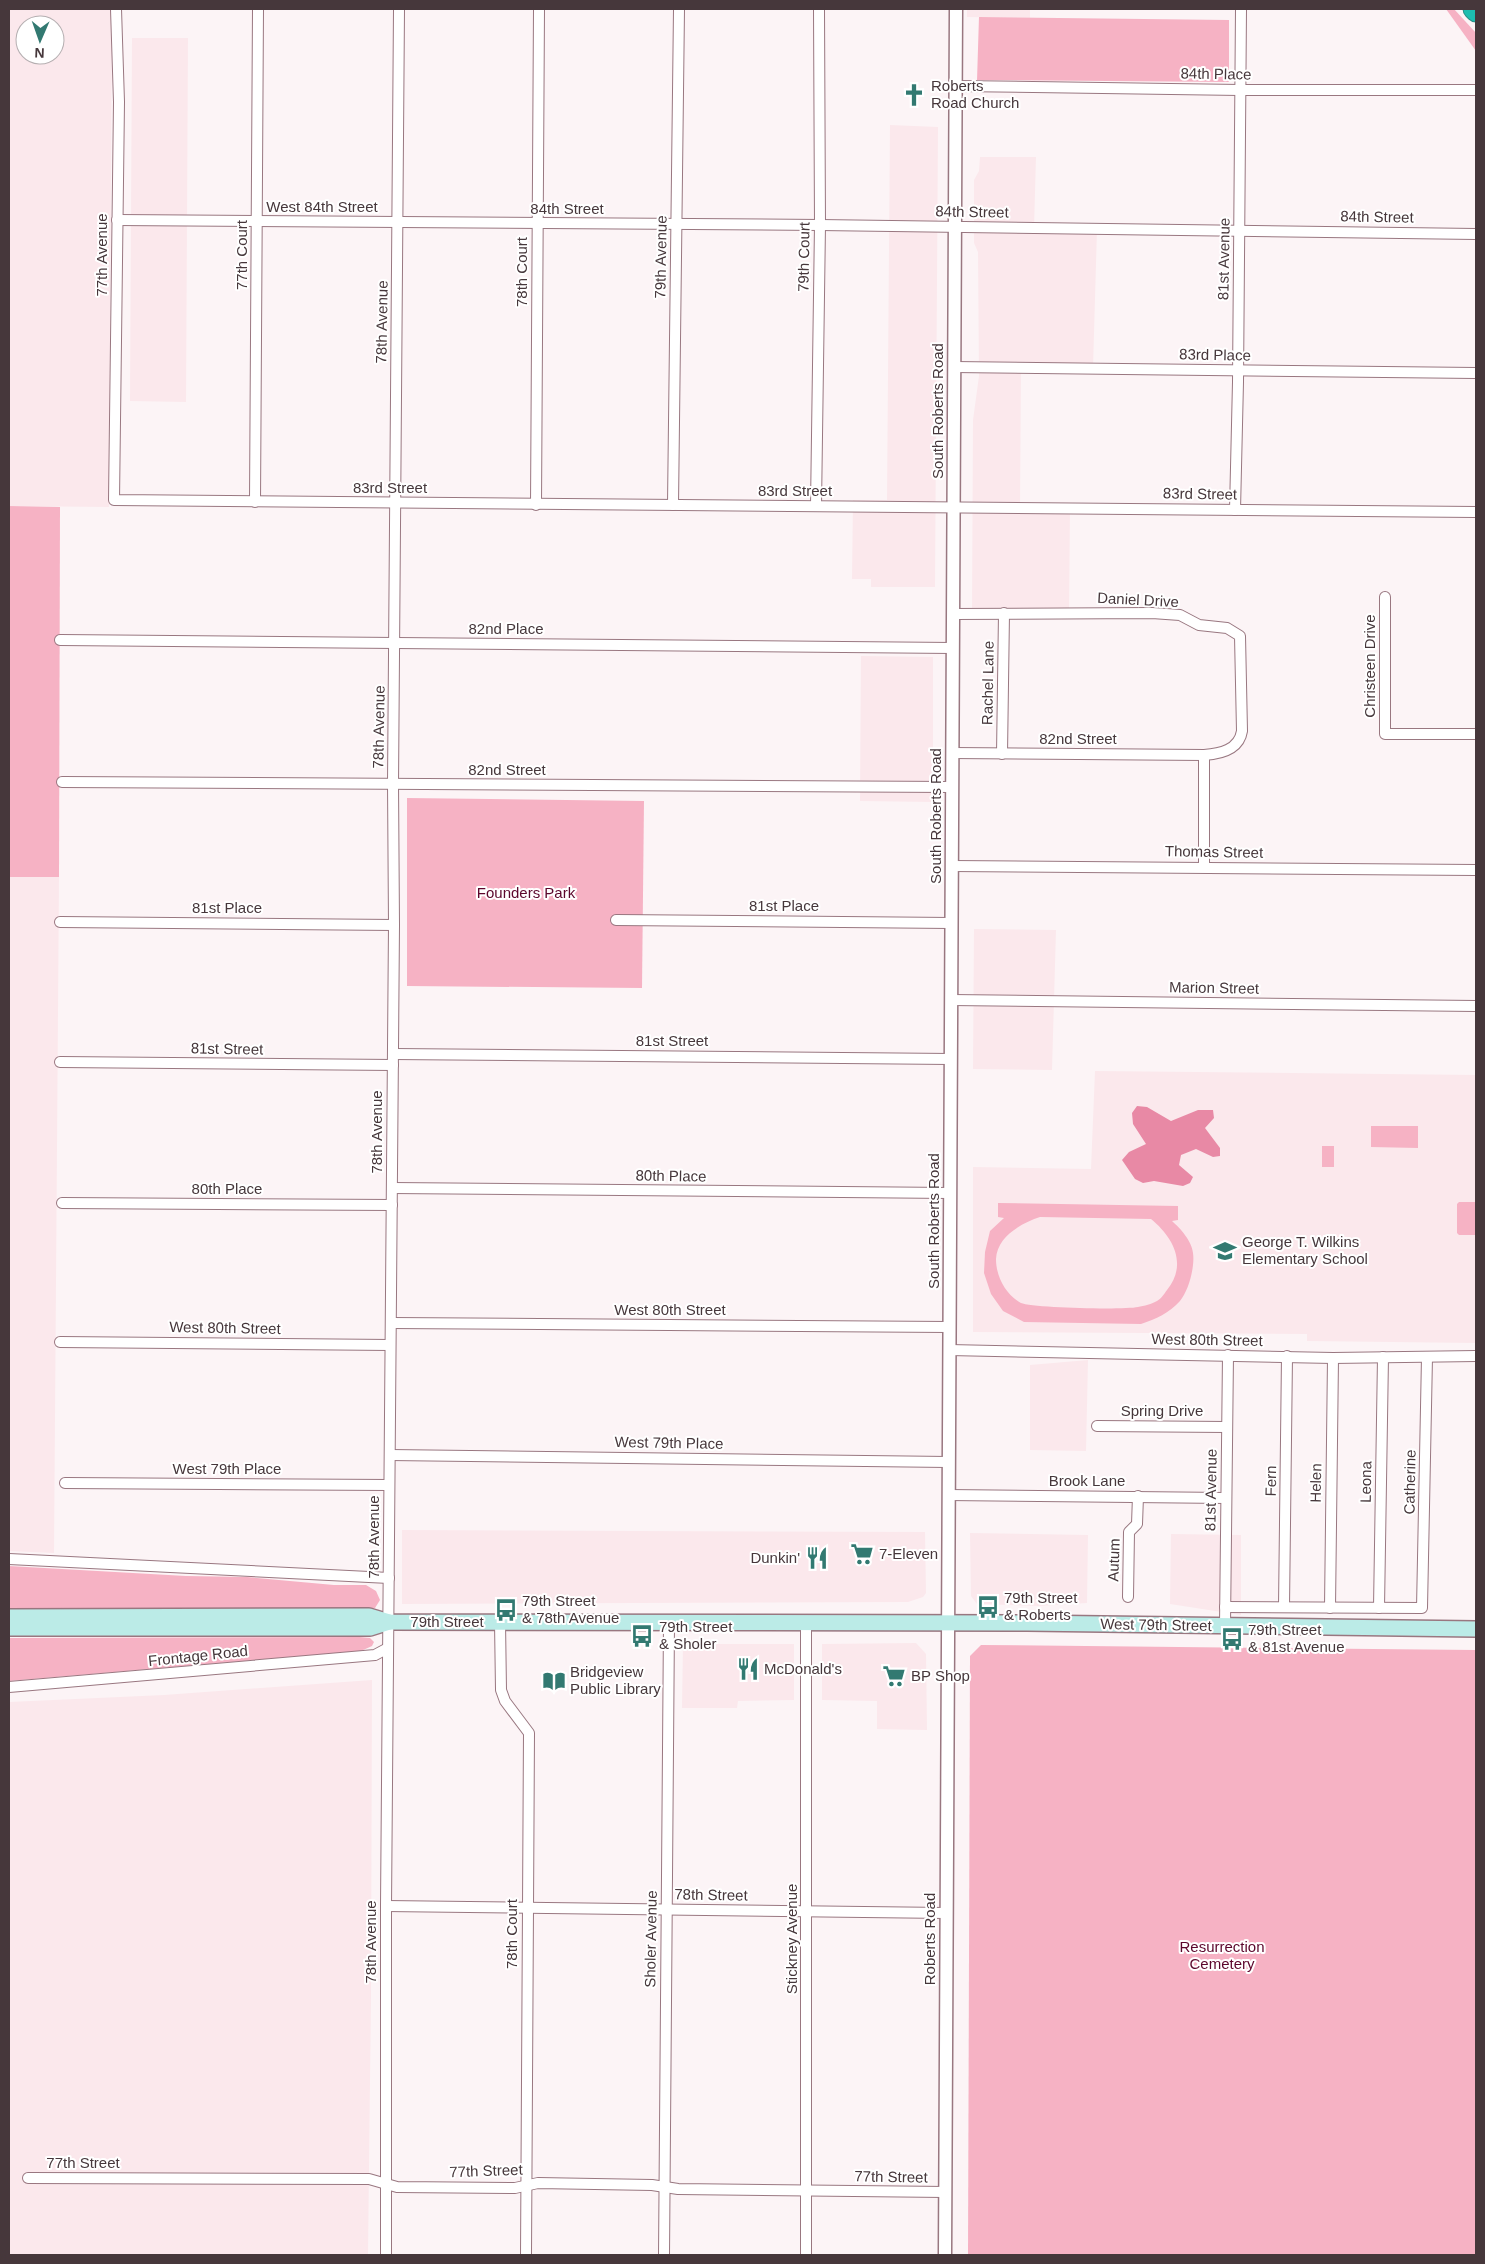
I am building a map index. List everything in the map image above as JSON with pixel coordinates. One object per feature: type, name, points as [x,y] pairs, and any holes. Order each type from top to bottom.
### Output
[{"type":"highway","points":[[1473,9],[1476,12]]},
{"type":"main road","name":"79th Street","points":[[9,1617],[369,1616],[389,1622],[806,1623]]},
{"type":"main road","name":"79th Street","points":[[9,1628],[370,1628],[389,1622]]},
{"type":"main road","name":"West 79th Street","points":[[806,1623],[1476,1628]]},
{"type":"street","name":"77th Avenue","points":[[114,500],[119,102],[116,9]]},
{"type":"street","name":"77th Court","points":[[255,502],[258,9]]},
{"type":"street","name":"78th Avenue","points":[[386,2255],[386,1906],[399,9]]},
{"type":"street","name":"78th Court","points":[[536,505],[539,9]]},
{"type":"street","name":"79th Avenue","points":[[672,505],[679,9]]},
{"type":"street","name":"79th Court","points":[[816,506],[820,225],[819,9]]},
{"type":"street","name":"South Roberts Road","points":[[947,1623],[956,9]]},
{"type":"street","name":"81st Avenue","points":[[1235,510],[1240,230],[1241,9]]},
{"type":"street","name":"84th Place","points":[[956,86],[1240,90],[1476,90]]},
{"type":"street","name":"West 84th Street","points":[[117,220],[468,223]]},
{"type":"street","name":"84th Street","points":[[468,223],[820,225],[1476,234]]},
{"type":"street","name":"83rd Place","points":[[954,367],[1476,373]]},
{"type":"street","name":"83rd Street","points":[[114,500],[1476,512]]},
{"type":"street","name":"Christeen Drive","points":[[1384,597],[1384,734],[1476,734]]},
{"type":"street","name":"Rachel Lane","points":[[1002,754],[1004,613]]},
{"type":"street","name":"Daniel Drive","points":[[953,614],[1180,615],[1199,625],[1227,628],[1240,636],[1241,738],[1228,751],[1204,755]]},
{"type":"street","name":"82nd Place","points":[[60,640],[953,648]]},
{"type":"street","name":"82nd Street","points":[[952,753],[1204,755]]},
{"type":"street","points":[[1204,755],[1204,867]]},
{"type":"street","name":"82nd Street","points":[[62,782],[952,787]]},
{"type":"street","name":"Thomas Street","points":[[952,866],[1476,870]]},
{"type":"street","name":"81st Place","points":[[616,920],[951,923]]},
{"type":"street","name":"81st Place","points":[[60,922],[394,924]]},
{"type":"street","name":"Marion Street","points":[[951,1000],[1476,1006]]},
{"type":"street","name":"81st Street","points":[[393,1054],[951,1058]]},
{"type":"street","name":"81st Street","points":[[60,1062],[393,1065]]},
{"type":"street","name":"80th Place","points":[[392,1188],[950,1193]]},
{"type":"street","name":"80th Place","points":[[62,1203],[392,1205]]},
{"type":"street","name":"West 80th Street","points":[[391,1323],[949,1327]]},
{"type":"street","name":"West 80th Street","points":[[60,1342],[390,1345]]},
{"type":"street","name":"West 80th Street","points":[[949,1350],[1332,1358],[1476,1356]]},
{"type":"street","name":"81st Avenue","points":[[1225,1626],[1228,1355]]},
{"type":"street","name":"Fern","points":[[1284,1607],[1287,1356]]},
{"type":"street","name":"Leona","points":[[1379,1608],[1383,1357]]},
{"type":"street","name":"Catherine","points":[[1379,1608],[1422,1608],[1427,1357]]},
{"type":"street","name":"Helen","points":[[1330,1608],[1332,1358]]},
{"type":"street","name":"Spring Drive","points":[[1097,1426],[1227,1427]]},
{"type":"street","name":"West 79th Place","points":[[390,1455],[948,1462]]},
{"type":"street","name":"West 79th Place","points":[[65,1483],[389,1484]]},
{"type":"street","name":"Brook Lane","points":[[948,1495],[1226,1498]]},
{"type":"street","name":"Autum","points":[[1128,1597],[1129,1532],[1137,1524],[1138,1496]]},
{"type":"street","points":[[9,1559],[389,1578]]},
{"type":"street","points":[[1225,1607],[1379,1608]]},
{"type":"street","name":"78th Court","points":[[500,1622],[501,1690],[505,1701],[529,1732],[526,2255]]},
{"type":"street","name":"Sholer Avenue","points":[[664,2255],[669,1623]]},
{"type":"street","name":"Stickney Avenue","points":[[806,1623],[806,2255]]},
{"type":"street","name":"Roberts Road","points":[[946,2255],[947,1623]]},
{"type":"street","name":"Frontage Road","points":[[9,1687],[375,1655],[388,1648]]},
{"type":"street","name":"78th Street","points":[[386,1906],[946,1912]]},
{"type":"street","name":"77th Street","points":[[28,2178],[369,2179],[397,2187],[515,2188],[538,2183],[806,2191],[946,2192]]},
{"type":"shaded area","points":[[9,9],[112,9],[109,507],[9,506]]},
{"type":"shaded area","points":[[967,9],[1030,9],[1030,18],[967,17]]},
{"type":"shaded area","points":[[132,38],[188,38],[186,402],[130,401]]},
{"type":"shaded area","points":[[890,125],[938,127],[935,587],[871,587],[871,579],[852,579],[853,500],[887,500]]},
{"type":"shaded area","points":[[980,157],[1036,157],[1034,228],[1097,229],[1093,368],[1021,368],[1020,507],[1070,508],[1069,613],[972,614],[973,420],[979,376],[978,252],[974,243],[974,180],[979,171]]},
{"type":"shaded area","points":[[861,656],[933,657],[933,802],[860,801]]},
{"type":"shaded area","points":[[9,877],[59,877],[54,1553],[9,1551]]},
{"type":"shaded area","points":[[974,929],[1056,930],[1052,1070],[973,1069]]},
{"type":"shaded area","name":"George T. Wilkins Elementary School","points":[[1095,1071],[1476,1075],[1476,1343],[1307,1341],[1307,1334],[973,1332],[973,1167],[1091,1169]]},
{"type":"shaded area","points":[[1137,1106],[1147,1107],[1171,1121],[1198,1110],[1213,1110],[1214,1118],[1205,1128],[1220,1148],[1220,1156],[1213,1157],[1196,1149],[1181,1155],[1179,1165],[1193,1177],[1190,1183],[1183,1186],[1154,1181],[1143,1183],[1135,1179],[1122,1160],[1129,1152],[1146,1144],[1133,1124],[1132,1113]]},
{"type":"shaded area","points":[[1088,1360],[1086,1451],[1030,1450],[1030,1365]]},
{"type":"shaded area","points":[[402,1530],[925,1532],[926,1593],[923,1597],[908,1602],[402,1604]]},
{"type":"shaded area","points":[[970,1533],[1088,1535],[1087,1603],[1038,1606],[977,1604],[971,1596]]},
{"type":"shaded area","points":[[1171,1534],[1241,1535],[1241,1615],[1170,1604]]},
{"type":"shaded area","points":[[916,1643],[926,1654],[927,1730],[877,1729],[877,1701],[822,1700],[822,1644]]},
{"type":"shaded area","points":[[683,1644],[794,1644],[794,1700],[738,1701],[737,1708],[682,1708]]},
{"type":"shaded area","points":[[372,1680],[368,2255],[9,2255],[9,1702],[164,1695]]},
{"type":"green space","points":[[1446,9],[1454,9],[1476,33],[1476,51]]},
{"type":"green space","points":[[979,17],[1229,20],[1229,82],[977,80]]},
{"type":"green space","points":[[9,506],[60,507],[59,877],[9,877]]},
{"type":"green space","name":"Founders Park","points":[[407,798],[644,801],[642,988],[407,986]]},
{"type":"green space","points":[[1371,1126],[1418,1126],[1418,1148],[1371,1147]]},
{"type":"green space","points":[[1322,1146],[1334,1146],[1334,1167],[1322,1167]]},
{"type":"green space","points":[[1459,1202],[1476,1202],[1476,1235],[1459,1235],[1457,1233],[1457,1204]]},
{"type":"green space","points":[[998,1203],[1178,1206],[1178,1220],[1172,1221],[1188,1239],[1193,1253],[1189,1284],[1180,1301],[1171,1309],[1157,1318],[1141,1324],[1024,1322],[1003,1311],[991,1294],[984,1273],[985,1252],[990,1231],[1004,1218],[998,1217]],"holes":[[[1040,1217],[1151,1219],[1166,1234],[1175,1252],[1177,1261],[1173,1280],[1161,1298],[1153,1303],[1129,1308],[1029,1305],[1015,1299],[1002,1284],[996,1265],[997,1251],[1006,1237],[1018,1227],[1033,1220]]]},
{"type":"green space","points":[[9,1566],[186,1576],[247,1577],[334,1585],[366,1585],[376,1591],[380,1600],[375,1608],[9,1608]]},
{"type":"green space","points":[[9,1638],[370,1638],[374,1642],[372,1646],[361,1651],[9,1681]]},
{"type":"green space","name":"Resurrection Cemetery","points":[[981,1645],[1476,1650],[1476,2255],[968,2255],[970,1656]]},
{"type":"place","name":"Roberts Road Church","points":[[914,95]]},
{"type":"place","name":"George T. Wilkins Elementary School","points":[[1225,1251]]},
{"type":"place","name":"7-Eleven","points":[[862,1554]]},
{"type":"place","name":"Dunkin'","points":[[817,1558]]},
{"type":"place","name":"79th Street & Roberts","points":[[988,1607]]},
{"type":"place","name":"79th Street & 78th Avenue","points":[[506,1610]]},
{"type":"place","name":"79th Street & Sholer","points":[[642,1636]]},
{"type":"place","name":"79th Street & 81st Avenue","points":[[1232,1639]]},
{"type":"place","name":"McDonald's","points":[[748,1669]]},
{"type":"place","name":"BP Shop","points":[[894,1676]]},
{"type":"place","name":"Bridgeview Public Library","points":[[554,1681]]}]
